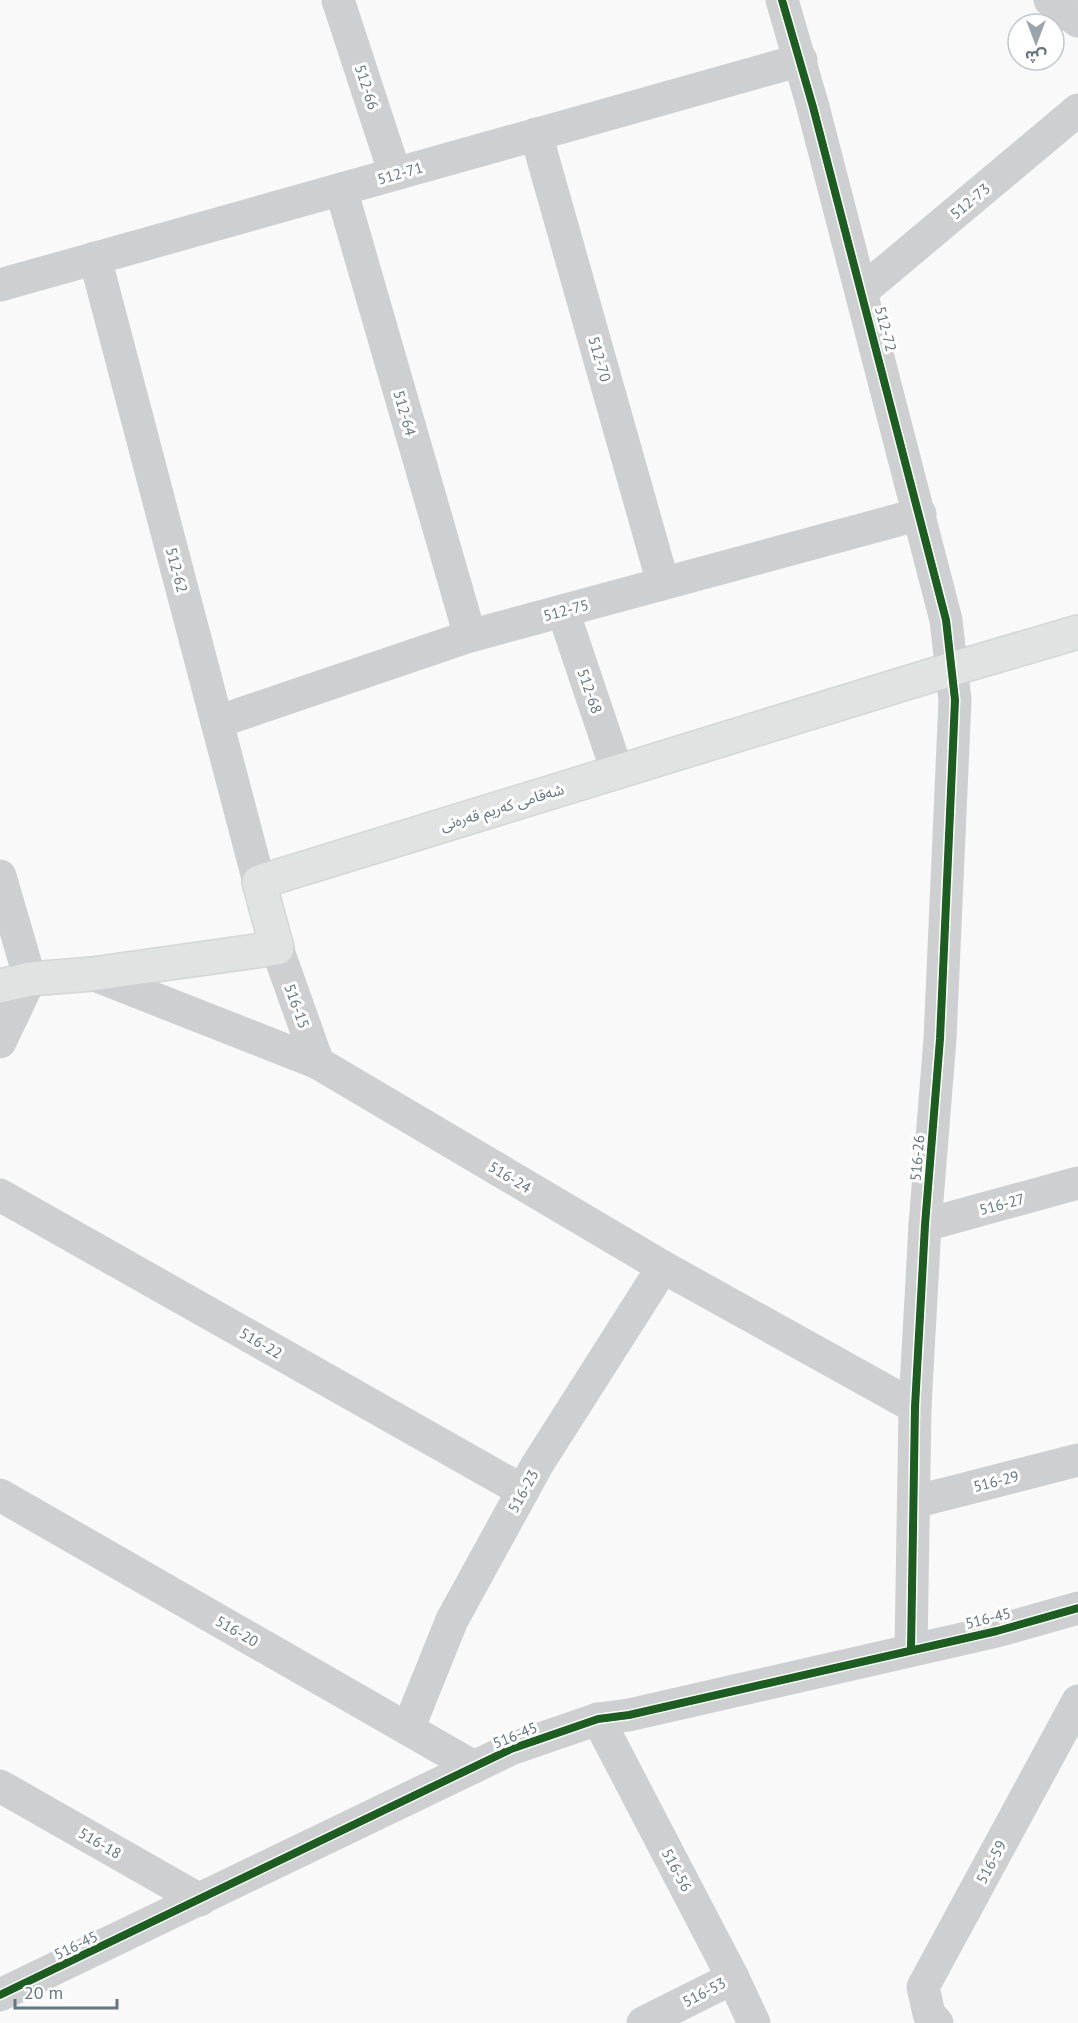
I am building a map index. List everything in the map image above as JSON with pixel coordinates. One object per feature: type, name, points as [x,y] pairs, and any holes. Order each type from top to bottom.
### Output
[{"type":"street","name":"512-66","points":[[338,0],[395,174]]},
{"type":"street","name":"512-72","points":[[782,0],[801,60],[920,514],[946,620],[951,669]]},
{"type":"street","points":[[1050,0],[1078,21]]},
{"type":"street","name":"512-71","points":[[0,285],[801,60]]},
{"type":"street","name":"512-73","points":[[862,291],[1078,110]]},
{"type":"street","name":"512-70","points":[[536,134],[663,583]]},
{"type":"street","name":"512-64","points":[[341,189],[470,636]]},
{"type":"street","name":"512-62","points":[[95,258],[259,882]]},
{"type":"street","name":"512-75","points":[[217,723],[470,636],[920,514]]},
{"type":"street","name":"512-68","points":[[563,610],[617,771]]},
{"type":"street","name":"شەقامی کەریم قەرەنی","points":[[259,882],[1078,632]]},
{"type":"street","name":"516-26","points":[[911,1650],[915,1407],[925,1225],[941,1027],[955,700],[951,669]]},
{"type":"street","points":[[0,876],[15,983],[0,1042]]},
{"type":"street","points":[[15,983],[277,948],[259,882]]},
{"type":"street","name":"516-15","points":[[277,948],[318,1064]]},
{"type":"street","name":"516-24","points":[[92,974],[318,1064],[663,1267],[915,1407]]},
{"type":"street","name":"516-27","points":[[925,1225],[1078,1183]]},
{"type":"street","name":"516-22","points":[[0,1195],[523,1491]]},
{"type":"street","name":"516-23","points":[[408,1729],[452,1620],[537,1465],[663,1267]]},
{"type":"street","name":"516-29","points":[[914,1502],[1078,1460]]},
{"type":"street","name":"516-20","points":[[0,1495],[474,1767]]},
{"type":"street","name":"516-45","points":[[0,1995],[511,1749],[598,1719],[629,1715],[998,1630],[1078,1608]]},
{"type":"street","name":"516-59","points":[[937,2023],[929,2014],[923,1987],[1078,1701]]},
{"type":"street","name":"516-56","points":[[598,1719],[733,1978],[753,2023]]},
{"type":"street","name":"516-18","points":[[0,1786],[200,1900]]},
{"type":"street","name":"516-53","points":[[643,2023],[733,1978]]},
{"type":"cycle path","points":[[782,0],[813,107],[946,620],[955,700],[940,1039],[925,1225],[915,1407],[911,1650]]},
{"type":"cycle path","points":[[0,1995],[511,1749],[598,1719],[629,1715],[997,1631],[1078,1608]]}]
